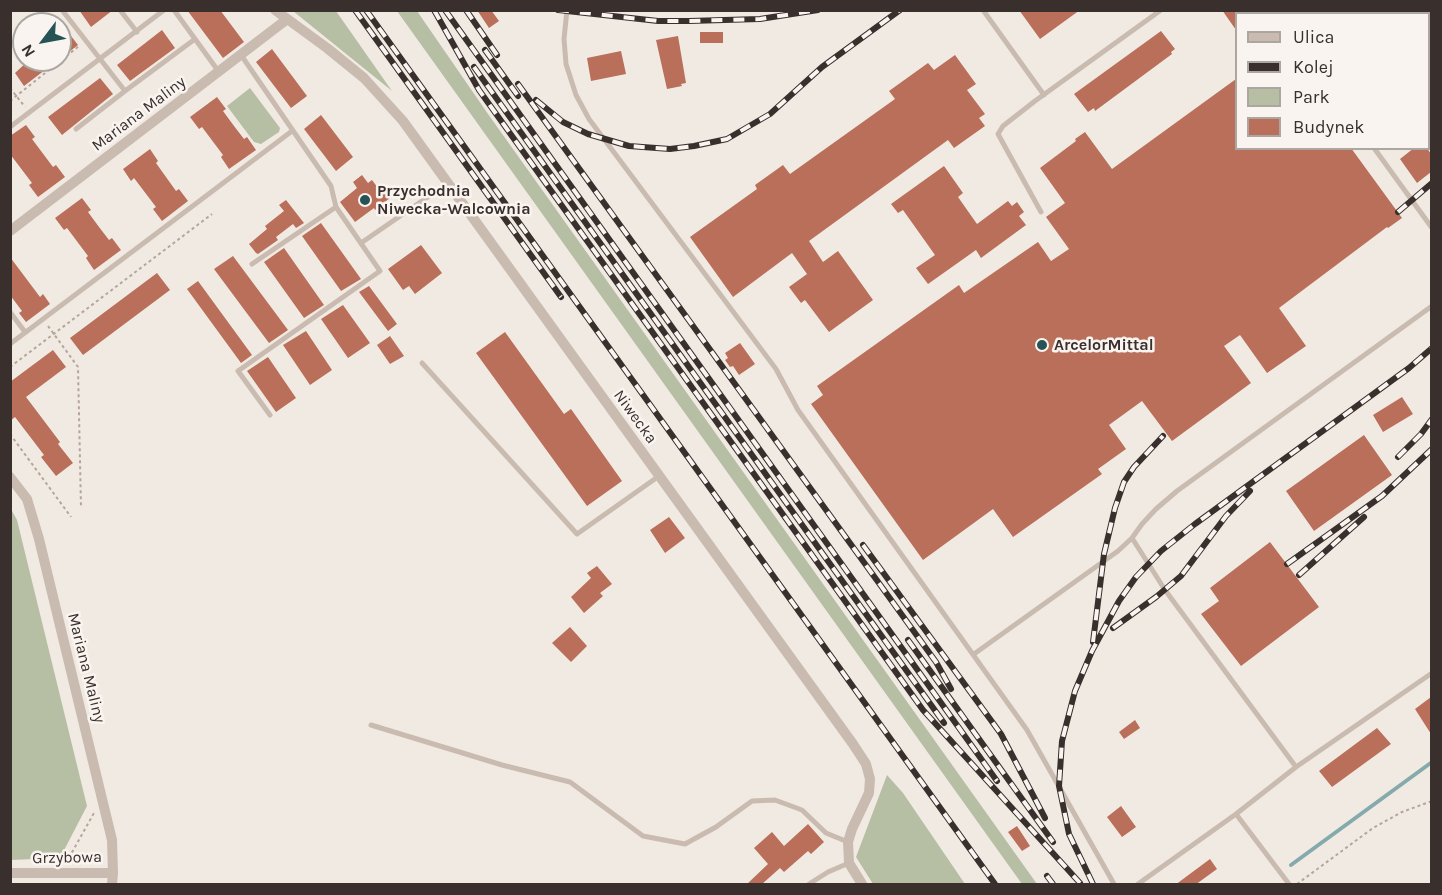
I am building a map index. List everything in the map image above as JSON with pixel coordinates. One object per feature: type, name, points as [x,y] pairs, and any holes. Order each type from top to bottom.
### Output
[{"type":"street","name":"Niwecka","points":[[274,10],[364,78],[403,121],[866,764],[870,779],[868,793],[848,842],[849,863],[862,885]]},
{"type":"street","name":"Mariana Maliny","points":[[10,231],[286,20]]},
{"type":"street","name":"Mariana Maliny","points":[[10,477],[27,499],[39,540],[112,840],[113,873]]},
{"type":"street","name":"Grzybowa","points":[[10,873],[113,873],[112,885]]},
{"type":"lane","points":[[130,10],[122,13],[137,32]]},
{"type":"lane","points":[[10,127],[164,10]]},
{"type":"lane","points":[[174,10],[219,72]]},
{"type":"lane","points":[[567,10],[564,39],[566,64],[576,95],[589,119],[776,369],[798,410],[1027,730],[1114,885]]},
{"type":"lane","points":[[983,10],[1044,95]]},
{"type":"lane","points":[[1041,212],[998,134],[1003,126],[1161,10]]},
{"type":"lane","points":[[63,11],[125,91]]},
{"type":"lane","points":[[76,129],[195,39]]},
{"type":"lane","points":[[241,55],[331,186],[336,207],[380,271],[238,370],[270,415]]},
{"type":"lane","points":[[10,344],[292,131]]},
{"type":"lane","points":[[1375,150],[1431,228]]},
{"type":"lane","points":[[360,243],[448,183]]},
{"type":"lane","points":[[252,264],[336,207]]},
{"type":"lane","points":[[974,654],[1118,551],[1156,509],[1177,491],[1431,306]]},
{"type":"lane","points":[[10,312],[26,332]]},
{"type":"lane","points":[[422,363],[577,534],[659,477]]},
{"type":"lane","points":[[1132,538],[1165,590],[1296,767]]},
{"type":"lane","points":[[1138,885],[1296,767],[1431,673]]},
{"type":"lane","points":[[371,725],[501,765],[570,782],[643,836],[685,844],[716,827],[752,801],[775,800],[802,810],[826,833],[848,842]]},
{"type":"lane","points":[[1236,814],[1289,885]]},
{"type":"lane","points":[[809,885],[828,872],[849,863]]},
{"type":"path","points":[[10,101],[86,41]]},
{"type":"path","points":[[10,88],[29,114]]},
{"type":"path","points":[[10,367],[212,214]]},
{"type":"path","points":[[43,319],[78,367],[81,508]]},
{"type":"path","points":[[10,434],[71,517]]},
{"type":"path","points":[[1296,885],[1373,828],[1402,812],[1431,801]]},
{"type":"path","points":[[62,866],[97,809]]},
{"type":"green space","points":[[293,11],[336,11],[392,91]]},
{"type":"green space","points":[[397,11],[417,11],[1037,884],[1022,884]]},
{"type":"green space","points":[[250,88],[280,128],[279,132],[261,144],[254,142],[227,106]]},
{"type":"green space","points":[[11,509],[17,520],[87,806],[60,858],[11,860]]},
{"type":"green space","points":[[887,775],[903,793],[965,884],[873,884],[856,857]]},
{"type":"building","points":[[79,10],[113,10],[91,27]]},
{"type":"building","points":[[187,10],[220,10],[244,42],[223,58]]},
{"type":"building","points":[[477,10],[491,10],[499,21],[489,28]]},
{"type":"building","points":[[1019,10],[1080,10],[1040,39]]},
{"type":"building","points":[[1222,10],[1236,10],[1235,29]]},
{"type":"building","points":[[162,30],[175,48],[130,81],[117,65]]},
{"type":"building","points":[[1161,31],[1175,49],[1171,52],[1172,54],[1095,111],[1094,108],[1088,112],[1074,94]]},
{"type":"building","points":[[700,32],[723,32],[723,43],[700,43]]},
{"type":"building","points":[[678,36],[686,83],[667,89],[656,40]]},
{"type":"building","points":[[72,37],[78,45],[72,50]]},
{"type":"building","points":[[272,49],[307,96],[291,108],[256,62]]},
{"type":"building","points":[[621,51],[626,74],[591,81],[587,58]]},
{"type":"building","points":[[955,55],[976,84],[967,90],[985,114],[979,118],[985,126],[954,148],[948,140],[809,241],[823,262],[838,251],[873,300],[829,332],[805,300],[801,303],[789,287],[807,274],[792,253],[733,297],[690,237],[757,189],[755,185],[783,165],[790,174],[895,99],[889,91],[928,63],[934,70]]},
{"type":"building","points":[[16,72],[42,72],[24,86]]},
{"type":"building","points":[[100,78],[113,94],[62,135],[48,117]]},
{"type":"building","points":[[1235,80],[1235,150],[1352,150],[1402,218],[1279,308],[1306,346],[1267,373],[1240,335],[1224,346],[1251,383],[1172,441],[1142,401],[1109,425],[1126,449],[1098,469],[1102,474],[1013,537],[993,509],[923,560],[811,404],[823,395],[817,386],[959,285],[964,293],[1038,242],[1051,261],[1069,249],[1046,217],[1065,203],[1040,168],[1076,141],[1075,139],[1085,132],[1112,169]]},
{"type":"building","points":[[217,97],[226,109],[223,111],[234,126],[244,139],[247,137],[256,150],[229,169],[221,157],[223,155],[202,127],[199,129],[190,117]]},
{"type":"building","points":[[321,115],[353,157],[336,171],[304,129]]},
{"type":"building","points":[[26,125],[35,137],[32,139],[53,167],[56,165],[65,177],[38,197],[29,185],[32,183],[10,154],[10,136]]},
{"type":"building","points":[[150,149],[158,161],[156,163],[176,191],[179,189],[188,201],[162,221],[153,209],[156,207],[134,178],[131,181],[123,169]]},
{"type":"building","points":[[1411,150],[1428,150],[1431,154],[1431,172],[1417,183],[1400,159]]},
{"type":"building","points":[[944,166],[963,193],[958,197],[977,224],[1008,201],[1012,206],[1017,202],[1024,212],[1019,216],[1026,225],[981,258],[976,250],[928,284],[916,268],[935,255],[903,210],[898,213],[891,204]]},
{"type":"building","name":"Przychodnia Niwecka-Walcownia","points":[[362,175],[368,183],[372,180],[381,192],[383,190],[390,198],[385,205],[375,210],[374,208],[355,222],[340,202],[357,188],[353,182]]},
{"type":"building","points":[[82,198],[91,210],[88,212],[99,227],[121,250],[94,270],[86,258],[88,256],[67,228],[64,230],[55,218]]},
{"type":"building","points":[[286,200],[304,223],[296,228],[293,224],[276,237],[278,240],[258,254],[256,253],[249,244],[267,229],[265,226],[284,211],[279,205]]},
{"type":"building","points":[[321,223],[361,279],[341,291],[302,236]]},
{"type":"building","points":[[421,245],[442,273],[415,294],[409,286],[403,290],[388,269]]},
{"type":"building","points":[[284,248],[324,305],[304,318],[264,262]]},
{"type":"building","points":[[233,256],[288,330],[269,343],[214,269]]},
{"type":"building","points":[[10,257],[40,297],[43,294],[50,304],[26,322],[19,313],[22,311],[10,295]]},
{"type":"building","points":[[157,273],[170,290],[83,355],[70,338]]},
{"type":"building","points":[[198,281],[252,355],[241,363],[187,289]]},
{"type":"building","points":[[369,286],[397,324],[388,331],[359,292]]},
{"type":"building","points":[[343,305],[370,343],[348,358],[321,319]]},
{"type":"building","points":[[306,331],[332,370],[310,385],[283,345]]},
{"type":"building","points":[[505,332],[564,414],[571,409],[622,481],[587,506],[476,353]]},
{"type":"building","points":[[390,336],[404,356],[390,364],[377,345]]},
{"type":"building","points":[[740,343],[755,364],[739,375],[725,360],[728,358],[725,353]]},
{"type":"building","points":[[53,350],[66,367],[26,397],[73,463],[56,476],[41,457],[44,455],[15,417],[10,421],[10,382]]},
{"type":"building","points":[[268,357],[296,398],[276,412],[247,371]]},
{"type":"building","points":[[1402,397],[1413,414],[1383,432],[1373,415]]},
{"type":"building","points":[[1364,435],[1392,475],[1314,531],[1286,491]]},
{"type":"building","points":[[669,517],[685,538],[665,553],[650,530]]},
{"type":"building","points":[[1270,542],[1319,607],[1241,666],[1201,614],[1219,601],[1210,588]]},
{"type":"building","points":[[597,566],[612,584],[600,593],[603,596],[584,613],[571,597],[591,578],[587,573]]},
{"type":"building","points":[[570,627],[587,646],[571,662],[552,643]]},
{"type":"building","points":[[1431,697],[1431,734],[1415,709]]},
{"type":"building","points":[[1135,720],[1140,728],[1124,739],[1119,732]]},
{"type":"building","points":[[1377,728],[1391,744],[1332,787],[1319,771]]},
{"type":"building","points":[[1121,806],[1136,827],[1122,837],[1107,817]]},
{"type":"building","points":[[808,824],[824,842],[811,854],[808,851],[784,872],[780,868],[761,885],[746,885],[768,864],[754,848],[772,832],[784,846]]},
{"type":"building","points":[[1017,826],[1030,846],[1022,851],[1008,832]]},
{"type":"building","points":[[1210,859],[1217,869],[1195,885],[1175,885]]},
{"type":"waterway","points":[[1291,865],[1432,762]]},
{"type":"railway","points":[[355,10],[561,297]]},
{"type":"railway","points":[[366,10],[995,884]]},
{"type":"railway","points":[[434,10],[479,90],[923,710],[1080,883]]},
{"type":"railway","points":[[445,10],[997,781]]},
{"type":"railway","points":[[466,10],[497,55]]},
{"type":"railway","points":[[558,10],[658,21],[760,19],[818,10]]},
{"type":"railway","points":[[536,100],[563,122],[588,134],[629,146],[670,149],[727,139],[770,114],[822,67],[900,10]]},
{"type":"railway","points":[[485,50],[518,96]]},
{"type":"railway","points":[[474,67],[944,723]]},
{"type":"railway","points":[[518,84],[936,662],[951,689]]},
{"type":"railway","points":[[1398,212],[1432,183]]},
{"type":"railway","points":[[1093,884],[1069,834],[1059,786],[1062,741],[1075,691],[1092,651],[1119,601],[1136,577],[1161,551],[1409,368],[1432,348]]},
{"type":"railway","points":[[1398,457],[1421,434],[1432,419]]},
{"type":"railway","points":[[1093,642],[1104,554],[1115,508],[1124,482],[1134,467],[1163,436]]},
{"type":"railway","points":[[1287,564],[1382,496],[1432,449]]},
{"type":"railway","points":[[1113,628],[1181,576],[1226,516],[1250,491]]},
{"type":"railway","points":[[1299,575],[1364,517]]},
{"type":"railway","points":[[863,545],[1001,734],[1045,818]]},
{"type":"railway","points":[[908,640],[1053,842]]},
{"type":"railway","points":[[1047,876],[1053,884]]},
{"type":"place","name":"Przychodnia Niwecka-Walcownia","points":[[365,200]]},
{"type":"place","name":"ArcelorMittal","points":[[1042,345]]}]
